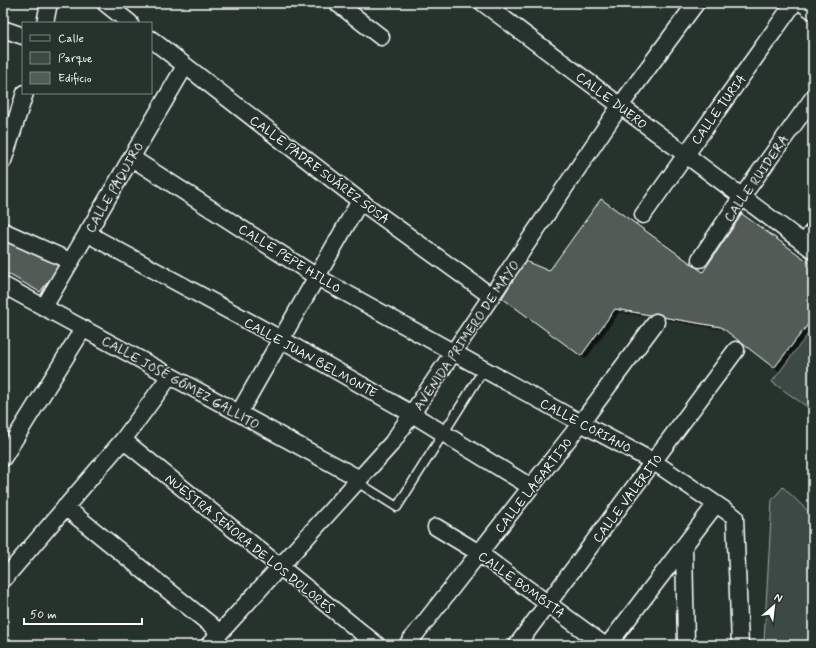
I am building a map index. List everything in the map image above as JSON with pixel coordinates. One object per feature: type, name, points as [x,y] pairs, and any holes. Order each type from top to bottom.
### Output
[{"type":"street","points":[[45,22],[49,3]]},
{"type":"street","points":[[337,3],[381,37]]},
{"type":"street","name":"CALLE DUERO","points":[[483,3],[741,198],[810,242]]},
{"type":"street","name":"AVENIDA PRIMERO DE MAYO","points":[[214,640],[392,443],[620,106],[696,3]]},
{"type":"street","name":"CALLE TURIA","points":[[643,215],[794,3]]},
{"type":"street","points":[[802,3],[813,11]]},
{"type":"street","points":[[113,6],[129,22]]},
{"type":"street","points":[[3,29],[22,36]]},
{"type":"street","name":"CALLE PADRE SUÁREZ SOSA","points":[[152,40],[360,201],[491,296]]},
{"type":"street","name":"CALLE PAQUIRO","points":[[44,308],[185,66]]},
{"type":"street","points":[[3,161],[25,94]]},
{"type":"street","name":"CALLE RUIDERA","points":[[700,259],[741,198],[813,98]]},
{"type":"street","name":"CALLE PEPE HILLO","points":[[132,156],[138,162],[317,277],[454,352]]},
{"type":"street","points":[[239,414],[360,201]]},
{"type":"street","points":[[3,231],[70,261]]},
{"type":"street","name":"CALLE JUAN BELMONTE","points":[[88,231],[97,239],[281,339],[412,414],[531,486]]},
{"type":"street","name":"CALLE JOSÉ GÓMEZ GALLITO","points":[[3,285],[358,481]]},
{"type":"street","name":"CALLE LAGARTIJO","points":[[407,645],[581,424],[656,322]]},
{"type":"street","points":[[3,458],[83,329]]},
{"type":"street","name":"CALLE VALERITO","points":[[517,645],[736,350]]},
{"type":"street","name":"CALLE CORIANO","points":[[454,352],[581,424],[654,462],[735,517],[740,645]]},
{"type":"street","points":[[3,580],[123,440],[170,376]]},
{"type":"street","name":"NUESTRA SEÑORA DE LOS DOLORES","points":[[123,440],[377,645]]},
{"type":"street","points":[[608,645],[716,504]]},
{"type":"street","points":[[65,507],[211,625],[214,640]]},
{"type":"street","name":"CALLE BOMBITA","points":[[436,527],[479,553],[604,645]]},
{"type":"street","points":[[684,546],[686,645]]},
{"type":"lane","points":[[358,481],[397,507],[484,369]]},
{"type":"green space","points":[[813,327],[813,411],[772,382]]},
{"type":"green space","points":[[783,487],[813,516],[813,645],[769,645],[764,641],[772,500]]},
{"type":"building","points":[[601,199],[703,272],[742,214],[813,265],[813,318],[774,368],[721,327],[615,309],[581,356],[502,298],[525,261],[549,271]]},
{"type":"building","points":[[3,237],[62,264],[40,292],[3,271]]}]
